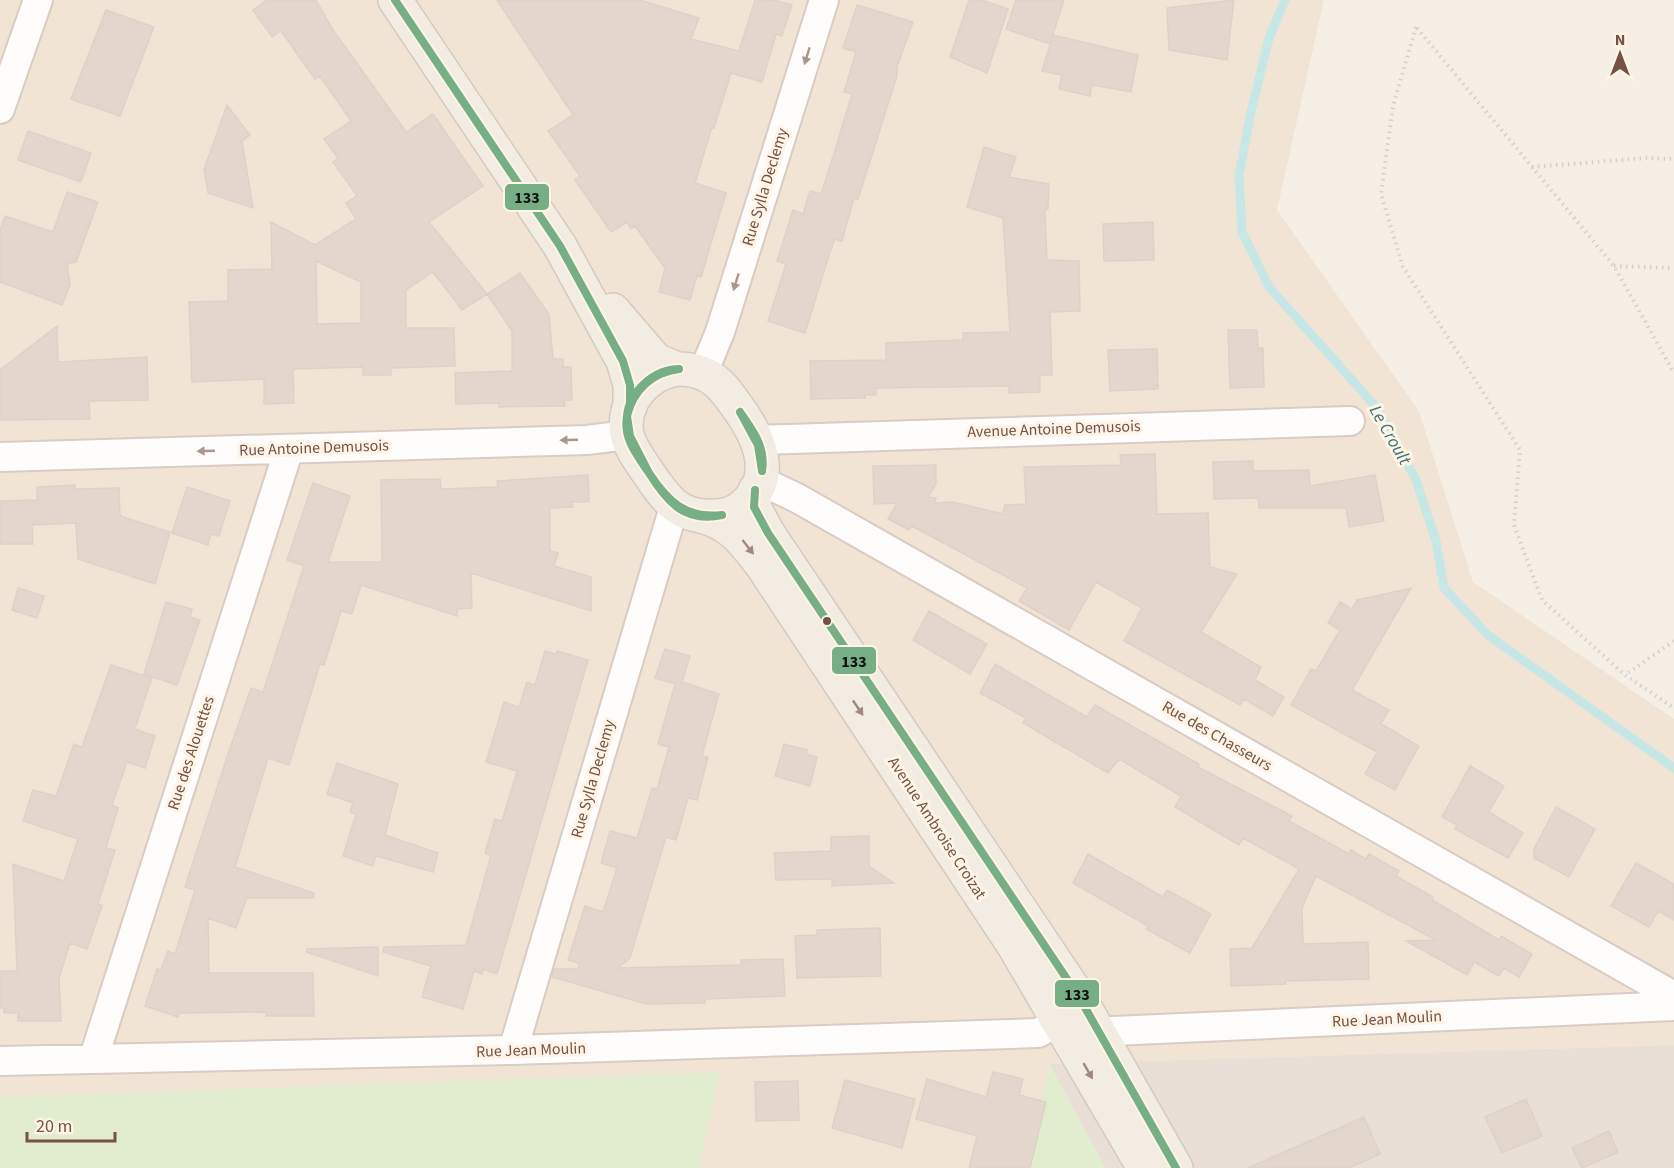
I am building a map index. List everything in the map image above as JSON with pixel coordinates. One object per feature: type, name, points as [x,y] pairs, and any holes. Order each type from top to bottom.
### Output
[{"type":"main road","points":[[395,0],[560,246],[623,361],[630,385],[629,421],[643,464],[687,512],[732,513],[747,501],[757,485],[763,464],[758,440],[726,392],[690,371],[656,360],[643,348],[560,246]]},
{"type":"main road","points":[[629,421],[639,390],[646,382],[660,373],[690,371]]},
{"type":"main road","name":"Avenue Ambroise Croizat","points":[[757,485],[754,507],[768,533],[1039,934],[1099,1032],[1176,1168]]},
{"type":"main road","name":"Avenue Ambroise Croizat","points":[[687,512],[726,525],[746,544],[970,877],[1059,1021],[1144,1168]]},
{"type":"street","points":[[0,109],[38,0]]},
{"type":"street","name":"Rue Sylla Declemy","points":[[690,371],[720,332],[824,0]]},
{"type":"street","name":"Rue Antoine Demusois","points":[[0,457],[587,440],[629,421]]},
{"type":"street","name":"Avenue Antoine Demusois","points":[[758,440],[1350,421]]},
{"type":"street","name":"Rue des Alouettes","points":[[94,1057],[289,449]]},
{"type":"street","name":"Rue des Chasseurs","points":[[757,485],[797,498],[1674,996]]},
{"type":"street","name":"Rue Sylla Declemy","points":[[513,1050],[687,512]]},
{"type":"street","points":[[970,877],[988,885],[996,893],[1058,984],[1079,1024],[1090,1032],[1099,1032]]},
{"type":"street","name":"Rue Jean Moulin","points":[[1099,1032],[1674,1006]]},
{"type":"street","name":"Rue Jean Moulin","points":[[0,1061],[94,1057],[513,1050],[1038,1033],[1059,1021]]},
{"type":"path","points":[[1674,373],[1614,266],[1416,27],[1393,106],[1381,194],[1403,267],[1520,450],[1514,525],[1542,600],[1625,675],[1674,708]]},
{"type":"path","points":[[1532,167],[1646,158],[1674,159]]},
{"type":"path","points":[[1614,266],[1674,268]]},
{"type":"path","points":[[1625,675],[1674,641]]},
{"type":"shaded area","points":[[0,0],[1324,0],[1277,210],[1419,411],[1473,582],[1674,719],[1674,1045],[1049,1064],[1025,1168],[699,1168],[720,1072],[0,1097]]},
{"type":"shaded area","points":[[1674,1045],[1674,1168],[1105,1168],[1049,1064]]},
{"type":"green space","points":[[1049,1064],[1105,1168],[1025,1168]]},
{"type":"green space","points":[[720,1072],[699,1168],[0,1168],[0,1097]]},
{"type":"building","points":[[267,0],[316,0],[333,30],[406,132],[433,114],[483,186],[429,222],[487,294],[462,310],[433,272],[406,290],[406,328],[454,328],[455,366],[391,368],[391,375],[363,375],[363,367],[293,369],[294,403],[264,404],[264,379],[192,382],[189,302],[228,301],[228,270],[272,269],[271,222],[315,245],[356,219],[346,203],[357,196],[333,162],[338,158],[324,139],[351,121],[320,76],[315,79],[281,31],[272,37],[253,10]],"holes":[[[316,261],[361,282],[361,323],[317,324]]]},
{"type":"building","points":[[497,0],[640,0],[699,18],[691,39],[739,51],[755,0],[774,0],[792,5],[782,36],[776,34],[762,82],[731,73],[714,128],[712,127],[695,183],[726,193],[701,277],[697,276],[690,300],[659,292],[665,268],[635,226],[631,229],[627,222],[611,232],[575,180],[580,176],[548,131],[573,115]]},
{"type":"building","points":[[969,0],[982,0],[1008,9],[987,73],[950,57]]},
{"type":"building","points":[[1016,0],[1064,0],[1050,44],[1006,29]]},
{"type":"building","points":[[1234,0],[1227,60],[1169,50],[1167,8]]},
{"type":"building","points":[[857,5],[913,22],[897,67],[897,76],[858,199],[854,198],[842,241],[835,239],[805,333],[768,321],[786,264],[777,261],[793,210],[803,214],[810,191],[821,194],[836,147],[852,94],[844,92],[856,52],[843,48]]},
{"type":"building","points":[[106,10],[154,27],[120,116],[71,99]]},
{"type":"building","points":[[1053,35],[1138,55],[1131,92],[1092,85],[1090,96],[1059,89],[1062,75],[1042,71]]},
{"type":"building","points":[[227,105],[250,135],[242,141],[253,208],[208,193],[204,169]]},
{"type":"building","points":[[28,131],[91,153],[81,182],[18,160]]},
{"type":"building","points":[[984,147],[1016,157],[1009,177],[1049,184],[1048,209],[1045,209],[1047,260],[1079,261],[1080,311],[1050,312],[1052,375],[1040,375],[1040,392],[1009,393],[1009,386],[876,388],[876,395],[865,395],[865,398],[811,399],[810,361],[886,360],[886,343],[963,340],[963,333],[1010,332],[1003,218],[967,207]]},
{"type":"building","points":[[67,192],[98,202],[76,262],[67,264],[70,285],[62,305],[0,282],[0,230],[5,216],[53,232]]},
{"type":"building","points":[[1153,222],[1154,260],[1104,261],[1103,224]]},
{"type":"building","points":[[520,273],[549,314],[553,359],[563,359],[563,367],[571,367],[572,400],[564,400],[565,406],[499,407],[499,403],[456,404],[455,373],[512,371],[512,331],[487,294]]},
{"type":"building","points":[[57,326],[58,362],[147,357],[148,400],[89,401],[90,419],[0,420],[0,370]]},
{"type":"building","points":[[1228,330],[1257,330],[1258,348],[1263,348],[1264,387],[1230,388]]},
{"type":"building","points":[[1157,349],[1158,389],[1110,391],[1108,350]]},
{"type":"building","points":[[1155,454],[1157,514],[1208,513],[1210,567],[1237,574],[1201,632],[1261,667],[1255,680],[1284,697],[1273,716],[1244,699],[1240,705],[1124,641],[1142,608],[1096,582],[1069,630],[1019,601],[1027,588],[912,526],[909,530],[888,519],[897,503],[874,504],[873,466],[936,465],[936,484],[928,497],[936,498],[935,503],[953,502],[1003,514],[1005,505],[1026,504],[1024,467],[1121,465],[1120,455]]},
{"type":"building","points":[[1253,461],[1253,471],[1309,470],[1310,486],[1375,475],[1384,521],[1349,527],[1346,508],[1259,508],[1258,498],[1214,499],[1213,462]]},
{"type":"building","points":[[588,475],[589,502],[572,502],[573,507],[550,508],[550,551],[558,553],[554,566],[591,577],[591,611],[471,573],[472,608],[457,609],[457,616],[361,585],[352,614],[341,611],[324,665],[320,664],[289,765],[268,758],[235,867],[314,893],[313,898],[247,898],[236,928],[208,918],[209,973],[313,973],[314,1016],[266,1016],[266,1012],[179,1013],[178,1017],[145,1006],[157,969],[161,970],[168,951],[175,954],[195,890],[185,887],[226,760],[251,688],[263,692],[304,566],[287,560],[313,483],[350,496],[328,562],[382,562],[381,480],[440,479],[441,489],[498,487],[497,481]]},
{"type":"building","points":[[75,485],[75,489],[119,488],[120,516],[170,532],[155,584],[78,559],[76,523],[32,525],[33,544],[0,544],[0,501],[37,500],[37,487]]},
{"type":"building","points":[[187,487],[230,501],[219,536],[211,534],[208,545],[172,533]]},
{"type":"building","points":[[18,588],[44,596],[37,618],[12,610]]},
{"type":"building","points":[[1411,588],[1352,690],[1389,710],[1381,724],[1419,746],[1395,790],[1365,774],[1377,752],[1291,705],[1311,669],[1316,671],[1340,630],[1328,623],[1340,602],[1352,609],[1357,600]]},
{"type":"building","points":[[166,602],[192,609],[190,617],[200,620],[177,685],[144,674]]},
{"type":"building","points":[[929,611],[987,644],[970,674],[913,640]]},
{"type":"building","points":[[665,649],[690,656],[682,682],[719,694],[702,756],[708,757],[697,800],[688,798],[676,840],[666,837],[630,958],[618,968],[741,965],[741,960],[783,959],[785,996],[705,999],[705,1003],[646,1004],[552,977],[554,969],[578,969],[579,963],[568,960],[585,906],[603,912],[617,868],[601,863],[610,831],[637,838],[652,788],[657,789],[669,747],[658,744],[675,684],[655,678]]},
{"type":"building","points":[[545,651],[556,654],[557,651],[588,660],[497,974],[483,969],[482,974],[474,971],[463,1009],[422,997],[431,966],[383,952],[384,947],[466,945],[491,855],[485,853],[495,819],[502,821],[517,771],[486,762],[504,702],[519,707],[527,682],[535,685]]},
{"type":"building","points":[[995,664],[1087,717],[1095,705],[1199,764],[1198,767],[1292,816],[1289,821],[1349,854],[1351,850],[1366,859],[1369,854],[1399,871],[1396,876],[1433,897],[1432,900],[1499,940],[1501,936],[1532,954],[1519,977],[1504,968],[1499,976],[1474,962],[1467,975],[1406,941],[1436,940],[1316,876],[1302,908],[1303,944],[1368,942],[1369,979],[1286,981],[1286,984],[1231,986],[1230,949],[1252,948],[1299,869],[1243,838],[1239,845],[1175,807],[1181,796],[1119,759],[1108,773],[1023,723],[1026,718],[980,693]]},
{"type":"building","points":[[111,665],[152,678],[135,729],[155,736],[145,768],[127,762],[112,805],[118,808],[106,848],[115,850],[98,904],[102,906],[87,949],[70,943],[59,978],[61,1021],[18,1021],[18,1013],[4,1013],[4,1008],[0,1008],[0,971],[17,971],[13,864],[64,881],[78,839],[23,821],[33,790],[56,796],[74,744],[82,747]]},
{"type":"building","points":[[784,744],[807,750],[806,754],[817,757],[810,786],[775,776]]},
{"type":"building","points":[[337,763],[398,784],[385,835],[438,853],[433,872],[376,856],[373,866],[343,856],[356,814],[350,812],[353,803],[327,794]]},
{"type":"building","points":[[1470,766],[1504,786],[1489,812],[1523,833],[1508,858],[1455,829],[1457,825],[1442,817]]},
{"type":"building","points":[[1556,807],[1595,829],[1569,877],[1534,858],[1534,849]]},
{"type":"building","points":[[869,836],[869,866],[894,883],[832,886],[832,879],[776,880],[774,853],[831,851],[831,837]]},
{"type":"building","points":[[1088,854],[1163,897],[1167,890],[1211,914],[1190,953],[1146,929],[1148,926],[1073,883]]},
{"type":"building","points":[[1636,863],[1674,884],[1674,920],[1658,911],[1649,927],[1611,906]]},
{"type":"building","points":[[880,928],[881,976],[797,978],[795,936],[817,935],[817,930]]},
{"type":"building","points":[[378,947],[378,976],[306,952],[307,949]]},
{"type":"building","points":[[993,1072],[1023,1079],[1019,1095],[1046,1102],[1030,1168],[969,1168],[977,1136],[916,1119],[927,1079],[986,1097]]},
{"type":"building","points":[[845,1080],[915,1099],[902,1148],[832,1128]]},
{"type":"building","points":[[798,1081],[799,1120],[756,1121],[755,1082]]},
{"type":"building","points":[[1526,1099],[1542,1136],[1502,1153],[1485,1117]]},
{"type":"building","points":[[1364,1117],[1380,1154],[1349,1168],[1248,1168]]},
{"type":"building","points":[[1609,1131],[1618,1152],[1582,1168],[1572,1148]]},
{"type":"waterway","name":"Le Croult","points":[[1285,0],[1269,38],[1250,116],[1239,176],[1242,232],[1269,287],[1377,408],[1416,480],[1436,541],[1444,588],[1488,635],[1674,768]]},
{"type":"transit line","name":"133","points":[[395,0],[560,246],[623,361],[630,385],[630,407]]},
{"type":"transit line","name":"133","points":[[627,416],[633,398],[645,383],[661,373],[679,369]]},
{"type":"transit line","name":"133","points":[[627,416],[639,390],[653,378],[679,369]]},
{"type":"transit line","name":"133","points":[[740,412],[760,447],[762,471]]},
{"type":"transit line","name":"133","points":[[740,412],[758,445],[762,471]]},
{"type":"transit line","name":"133","points":[[627,416],[630,436],[649,473]]},
{"type":"transit line","name":"133","points":[[627,416],[629,439],[649,473]]},
{"type":"transit line","name":"133","points":[[649,473],[663,492],[679,506],[698,514],[722,515]]},
{"type":"transit line","name":"133","points":[[649,473],[663,493],[678,508],[698,516],[722,515]]},
{"type":"transit line","name":"133","points":[[755,490],[754,507],[768,533],[1079,997],[1176,1168]]}]
